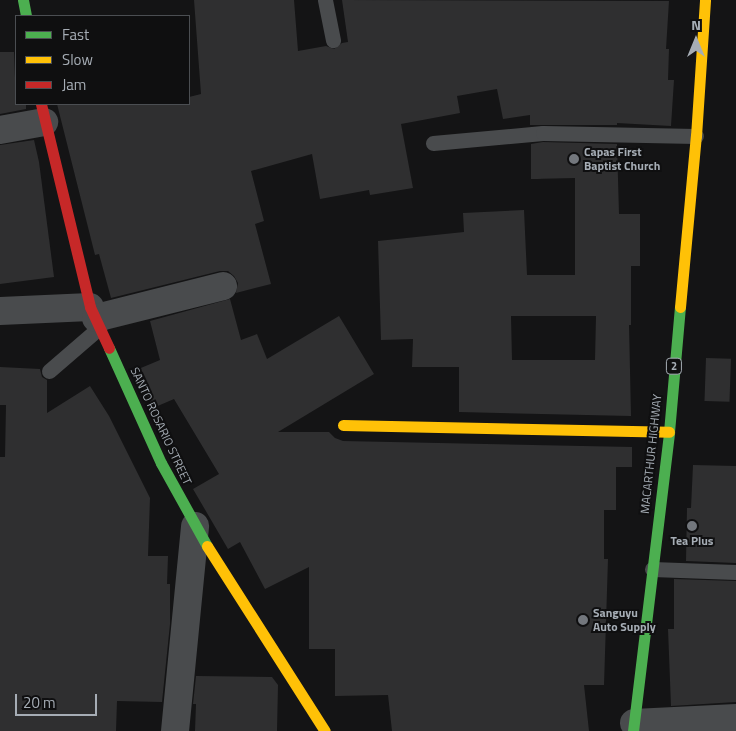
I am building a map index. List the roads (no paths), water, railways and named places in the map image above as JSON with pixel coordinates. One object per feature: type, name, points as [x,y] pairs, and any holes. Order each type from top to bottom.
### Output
[{"type":"main road","points":[[24,0],[26,15]]},
{"type":"main road","name":"MACARTHUR HIGHWAY","points":[[634,727],[669,432],[696,136],[705,0]]},
{"type":"main road","name":"SANTO ROSARIO STREET","points":[[43,113],[95,317],[161,463],[195,526],[325,731]]},
{"type":"main road","points":[[343,424],[669,432]]},
{"type":"street","points":[[0,130],[43,113]]},
{"type":"street","points":[[0,311],[95,317],[223,286]]},
{"type":"street","points":[[175,731],[195,526]]},
{"type":"street","points":[[634,727],[736,718]]},
{"type":"lane","points":[[325,0],[332,40]]},
{"type":"lane","points":[[433,143],[543,133],[696,136]]},
{"type":"lane","points":[[49,371],[95,317]]},
{"type":"lane","points":[[652,569],[736,572]]},
{"type":"place","name":"Capas First Baptist Church","points":[[574,159]]},
{"type":"place","name":"Tea Plus","points":[[692,526]]},
{"type":"place","name":"Sanguyu Auto Supply","points":[[583,620]]}]
